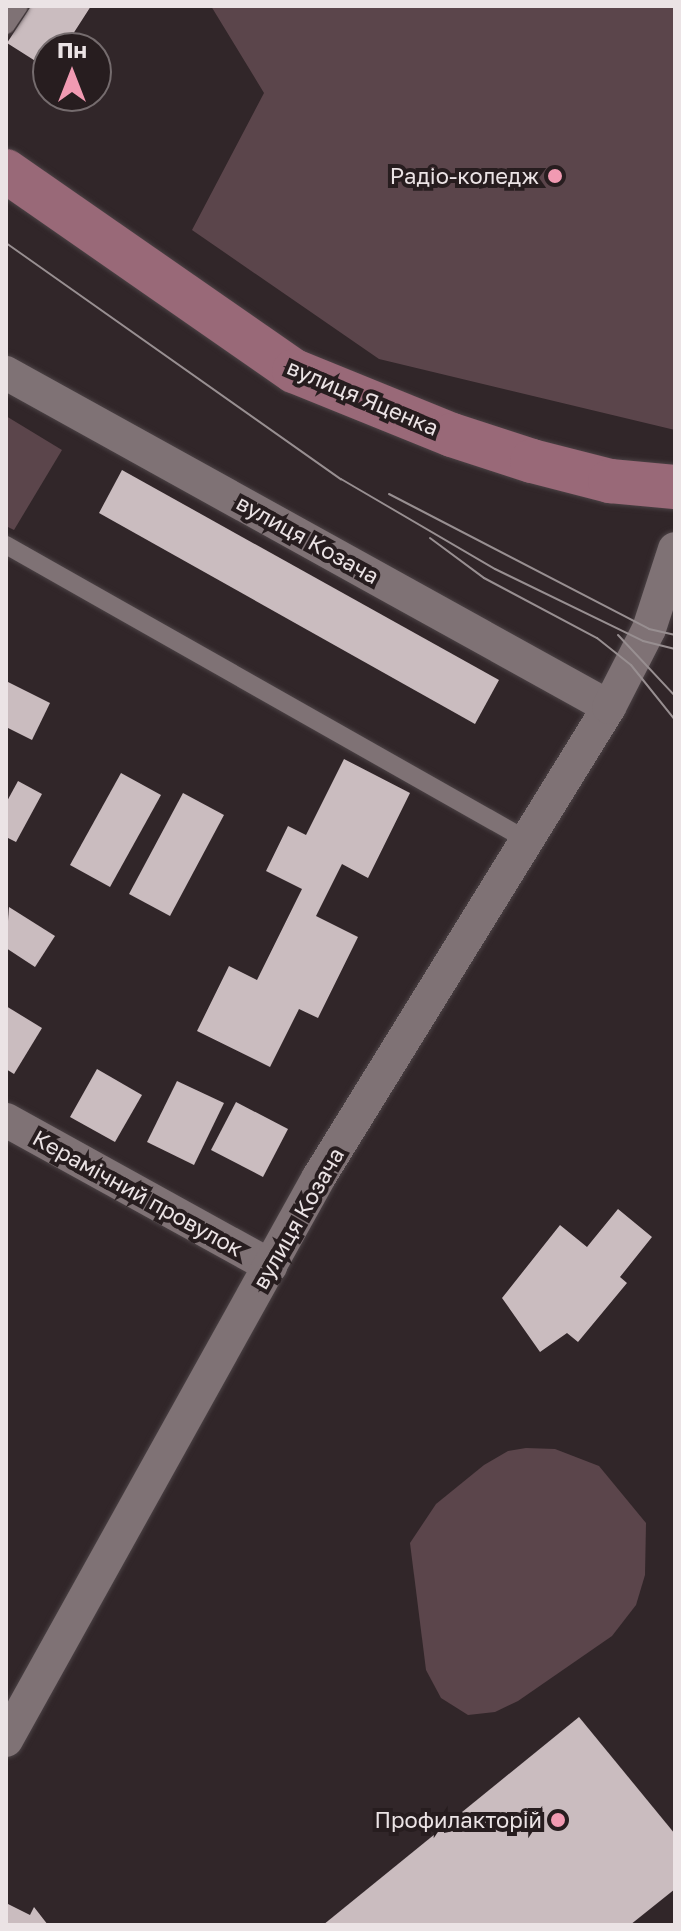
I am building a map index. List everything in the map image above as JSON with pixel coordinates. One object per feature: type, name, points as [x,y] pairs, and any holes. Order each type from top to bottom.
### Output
[{"type":"main road","name":"вулиця Яценка","points":[[6,171],[294,371],[452,435],[532,461],[610,481],[675,487]]},
{"type":"street","name":"вулиця Козача","points":[[6,373],[609,707]]},
{"type":"street","name":"вулиця Козача","points":[[6,1740],[270,1266],[525,839],[609,707],[649,629],[675,549]]},
{"type":"street","name":"Керамічний провулок","points":[[6,1120],[270,1266]]},
{"type":"lane","points":[[6,25],[19,6]]},
{"type":"lane","points":[[6,545],[525,839]]},
{"type":"shaded area","points":[[211,6],[675,6],[675,430],[379,359],[192,230],[264,93]]},
{"type":"shaded area","points":[[6,416],[62,450],[14,530],[6,526]]},
{"type":"shaded area","points":[[555,1449],[599,1466],[646,1523],[645,1575],[636,1605],[612,1636],[518,1701],[495,1712],[468,1715],[441,1698],[426,1670],[410,1543],[436,1504],[484,1465],[508,1451]]},
{"type":"building","points":[[31,6],[91,6],[74,32],[32,32],[32,59],[7,43]]},
{"type":"building","points":[[122,470],[499,680],[475,724],[99,513]]},
{"type":"building","points":[[6,681],[50,703],[32,740],[6,727]]},
{"type":"building","points":[[344,759],[410,793],[368,878],[342,864],[316,916],[358,937],[318,1018],[299,1009],[270,1067],[197,1031],[229,966],[257,980],[302,889],[266,871],[288,826],[306,835]]},
{"type":"building","points":[[121,773],[161,795],[110,887],[70,865]]},
{"type":"building","points":[[18,781],[42,794],[16,842],[6,837],[6,803]]},
{"type":"building","points":[[183,793],[224,815],[170,916],[129,894]]},
{"type":"building","points":[[9,907],[55,936],[35,967],[6,948]]},
{"type":"building","points":[[6,1006],[42,1028],[14,1074],[6,1069]]},
{"type":"building","points":[[97,1069],[142,1095],[115,1142],[70,1117]]},
{"type":"building","points":[[177,1081],[224,1103],[194,1165],[147,1142]]},
{"type":"building","points":[[236,1102],[288,1129],[263,1177],[211,1150]]},
{"type":"building","points":[[618,1209],[652,1237],[620,1277],[627,1283],[578,1342],[567,1333],[540,1352],[502,1298],[560,1225],[587,1247]]},
{"type":"building","name":"Профилакторій","points":[[579,1717],[675,1834],[675,1889],[630,1925],[323,1925]]},
{"type":"building","points":[[6,1903],[30,1915],[34,1907],[48,1925],[6,1925]]},
{"type":"tram line","points":[[6,243],[341,479],[495,569],[643,641],[675,649]]},
{"type":"tram line","points":[[389,494],[649,629],[675,635]]},
{"type":"tram line","points":[[430,538],[484,578],[597,638],[631,665],[675,720]]},
{"type":"tram line","points":[[618,635],[675,696]]},
{"type":"place","name":"Радіо-коледж","points":[[555,176]]},
{"type":"place","name":"Профилакторій","points":[[558,1820]]}]
